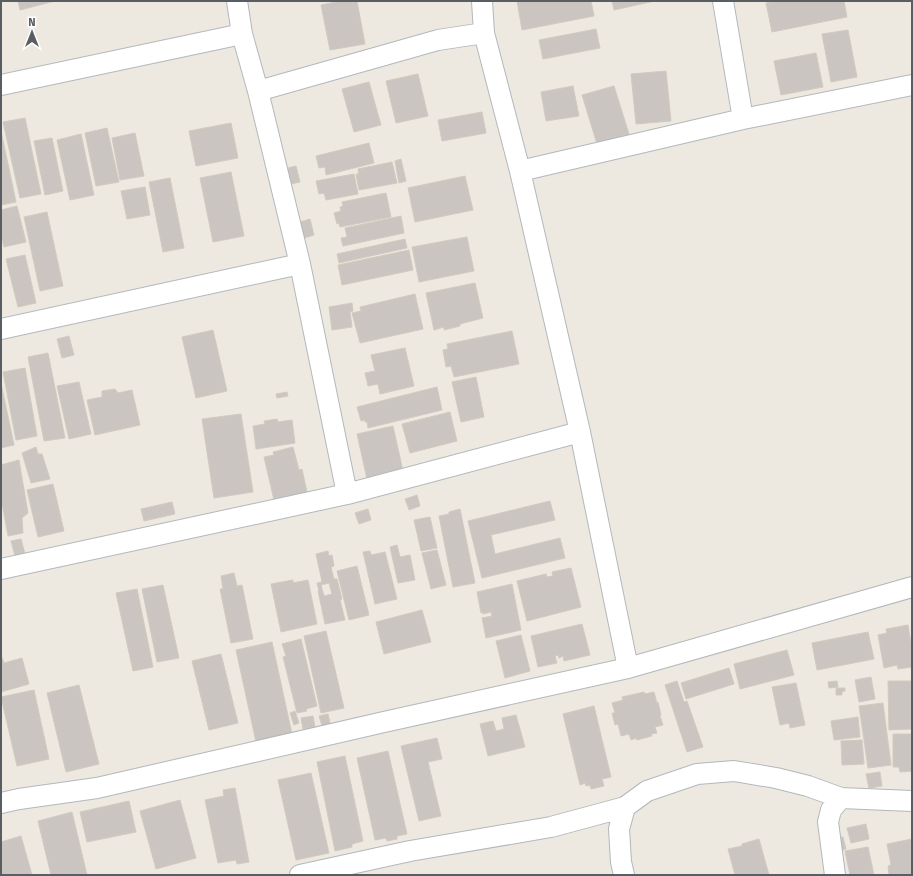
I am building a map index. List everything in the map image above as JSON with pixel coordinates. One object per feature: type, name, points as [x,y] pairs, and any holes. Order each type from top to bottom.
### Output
[{"type":"street","points":[[237,1],[242,34],[258,91],[300,264],[347,494]]},
{"type":"street","points":[[482,1],[484,33],[520,171],[580,432],[628,668]]},
{"type":"street","points":[[723,1],[743,119]]},
{"type":"street","points":[[258,91],[438,40],[484,33]]},
{"type":"street","points":[[1,85],[242,34]]},
{"type":"street","points":[[520,171],[743,119],[912,85]]},
{"type":"street","points":[[1,329],[300,264]]},
{"type":"street","points":[[1,569],[347,494],[580,432]]},
{"type":"street","points":[[1,803],[97,788],[628,668],[912,587]]},
{"type":"street","points":[[300,875],[375,867],[410,851],[551,827],[625,807],[647,791],[697,774],[734,771],[776,778],[808,786],[841,798],[912,801]]},
{"type":"street","points":[[835,875],[828,822],[831,810],[841,798]]},
{"type":"street","points":[[624,875],[621,862],[619,829],[625,807]]},
{"type":"building","points":[[18,1],[55,1],[20,10]]},
{"type":"building","points":[[341,1],[357,1],[365,44],[330,50],[321,5]]},
{"type":"building","points":[[517,1],[591,1],[594,16],[522,30]]},
{"type":"building","points":[[612,1],[655,1],[614,10]]},
{"type":"building","points":[[778,1],[844,1],[847,17],[772,32],[766,3]]},
{"type":"building","points":[[596,29],[600,48],[543,59],[539,40]]},
{"type":"building","points":[[848,30],[857,77],[831,82],[822,34]]},
{"type":"building","points":[[816,53],[823,87],[781,95],[774,61]]},
{"type":"building","points":[[666,71],[671,121],[636,124],[631,74]]},
{"type":"building","points":[[418,74],[428,116],[396,123],[386,81]]},
{"type":"building","points":[[369,82],[381,125],[354,132],[342,89]]},
{"type":"building","points":[[573,86],[579,116],[546,121],[541,92]]},
{"type":"building","points":[[614,86],[629,134],[597,144],[582,95]]},
{"type":"building","points":[[482,112],[486,133],[442,141],[438,120]]},
{"type":"building","points":[[25,118],[41,194],[20,198],[3,122]]},
{"type":"building","points":[[231,123],[238,158],[196,166],[189,131]]},
{"type":"building","points":[[107,128],[119,182],[96,186],[85,133]]},
{"type":"building","points":[[1,131],[16,202],[1,205]]},
{"type":"building","points":[[135,133],[144,176],[120,180],[112,138]]},
{"type":"building","points":[[81,134],[94,195],[70,200],[57,140]]},
{"type":"building","points":[[52,138],[63,191],[45,195],[34,141]]},
{"type":"building","points":[[369,143],[374,163],[326,175],[325,167],[319,168],[316,156]]},
{"type":"building","points":[[401,159],[406,181],[399,183],[395,161]]},
{"type":"building","points":[[392,162],[397,183],[359,190],[356,174],[359,174],[358,169]]},
{"type":"building","points":[[296,166],[300,182],[291,184],[288,168]]},
{"type":"building","points":[[231,172],[244,236],[213,242],[200,178]]},
{"type":"building","points":[[354,174],[358,194],[326,200],[324,193],[319,194],[316,181]]},
{"type":"building","points":[[465,176],[473,210],[415,222],[408,188]]},
{"type":"building","points":[[170,178],[184,248],[163,252],[149,182]]},
{"type":"building","points":[[145,187],[150,215],[127,219],[121,191]]},
{"type":"building","points":[[386,193],[391,217],[340,227],[339,223],[337,224],[334,213],[341,211],[340,207],[343,206],[342,202]]},
{"type":"building","points":[[17,206],[26,242],[4,247],[1,235],[1,210]]},
{"type":"building","points":[[47,212],[63,286],[40,291],[24,217]]},
{"type":"building","points":[[401,216],[404,233],[343,246],[341,238],[347,237],[345,228]]},
{"type":"building","points":[[310,219],[314,235],[301,239],[297,223]]},
{"type":"building","points":[[467,237],[474,271],[419,282],[412,247]]},
{"type":"building","points":[[405,239],[407,248],[339,263],[337,254]]},
{"type":"building","points":[[409,250],[413,270],[342,285],[338,265]]},
{"type":"building","points":[[25,255],[36,303],[18,307],[6,259]]},
{"type":"building","points":[[475,283],[483,318],[444,330],[444,327],[434,330],[426,293]]},
{"type":"building","points":[[415,294],[423,329],[360,343],[352,313],[361,311],[360,307]]},
{"type":"building","points":[[352,303],[353,311],[350,312],[352,327],[332,330],[329,307]]},
{"type":"building","points":[[213,330],[227,391],[196,398],[182,337]]},
{"type":"building","points":[[512,331],[519,364],[454,377],[451,366],[446,367],[443,350],[448,349],[447,344]]},
{"type":"building","points":[[69,336],[74,355],[62,358],[57,339]]},
{"type":"building","points":[[405,348],[414,386],[380,394],[378,384],[368,386],[365,373],[375,371],[371,355]]},
{"type":"building","points":[[48,353],[65,438],[44,441],[28,357]]},
{"type":"building","points":[[25,368],[37,436],[16,440],[3,372]]},
{"type":"building","points":[[476,377],[484,417],[461,422],[452,382]]},
{"type":"building","points":[[79,382],[91,434],[69,439],[57,386]]},
{"type":"building","points":[[1,383],[14,445],[1,448]]},
{"type":"building","points":[[437,387],[442,410],[368,428],[365,420],[361,421],[357,407]]},
{"type":"building","points":[[115,389],[118,393],[132,390],[140,425],[95,435],[87,400],[102,397],[102,391]]},
{"type":"building","points":[[287,392],[288,396],[277,398],[276,394]]},
{"type":"building","points":[[450,412],[457,441],[410,453],[402,424]]},
{"type":"building","points":[[241,414],[253,492],[214,498],[202,419]]},
{"type":"building","points":[[277,419],[278,422],[292,420],[295,443],[256,449],[253,426],[265,424],[264,421]]},
{"type":"building","points":[[393,426],[403,471],[367,479],[357,434]]},
{"type":"building","points":[[36,447],[38,454],[42,454],[50,479],[31,483],[22,453]]},
{"type":"building","points":[[293,447],[299,470],[302,469],[307,492],[274,500],[264,457],[274,455],[273,452]]},
{"type":"building","points":[[19,460],[28,513],[22,518],[23,533],[8,536],[1,498],[1,465]]},
{"type":"building","points":[[53,484],[64,531],[38,537],[27,490]]},
{"type":"building","points":[[417,495],[420,506],[409,510],[405,499]]},
{"type":"building","points":[[550,501],[555,520],[491,535],[495,554],[560,538],[565,558],[482,578],[468,521]]},
{"type":"building","points":[[172,502],[175,514],[144,521],[141,509]]},
{"type":"building","points":[[368,509],[371,520],[359,524],[355,513]]},
{"type":"building","points":[[460,509],[475,583],[453,587],[439,516],[449,514],[449,512]]},
{"type":"building","points":[[430,517],[437,548],[421,551],[414,520]]},
{"type":"building","points":[[21,539],[25,554],[15,556],[11,541]]},
{"type":"building","points":[[397,545],[400,557],[410,555],[415,580],[398,583],[390,547]]},
{"type":"building","points":[[437,550],[446,585],[431,589],[422,553]]},
{"type":"building","points":[[328,551],[329,556],[332,555],[334,566],[331,567],[334,579],[337,579],[345,620],[325,624],[318,591],[317,583],[322,582],[316,554]],"holes":[[[329,583],[332,594],[324,596],[321,585]]]},
{"type":"building","points":[[370,551],[371,555],[385,552],[397,599],[375,604],[363,552]]},
{"type":"building","points":[[357,566],[369,615],[349,620],[337,571]]},
{"type":"building","points":[[571,568],[581,607],[527,621],[517,581],[546,574],[547,577],[553,576],[552,572]]},
{"type":"building","points":[[234,573],[237,586],[242,585],[253,639],[231,643],[220,589],[223,589],[221,576]]},
{"type":"building","points":[[293,580],[293,583],[308,580],[317,624],[281,632],[271,584]]},
{"type":"building","points":[[512,584],[521,630],[486,638],[482,618],[492,616],[491,612],[481,613],[477,592]]},
{"type":"building","points":[[163,585],[179,658],[157,662],[142,589]]},
{"type":"building","points":[[137,589],[153,667],[133,671],[116,593]]},
{"type":"building","points":[[422,610],[431,642],[384,654],[376,622]]},
{"type":"building","points":[[582,624],[590,655],[564,661],[563,656],[559,658],[558,655],[555,656],[557,663],[538,667],[531,636]]},
{"type":"building","points":[[908,625],[912,650],[912,667],[898,669],[897,665],[884,668],[878,635],[887,633],[886,629]]},
{"type":"building","points":[[326,631],[344,708],[321,713],[304,636]]},
{"type":"building","points":[[868,632],[874,659],[817,670],[812,643]]},
{"type":"building","points":[[521,635],[530,671],[505,678],[496,641]]},
{"type":"building","points":[[301,639],[317,706],[306,709],[307,711],[297,713],[283,657],[286,656],[282,644]]},
{"type":"building","points":[[272,642],[292,734],[256,742],[236,650]]},
{"type":"building","points":[[787,650],[794,675],[740,689],[734,664]]},
{"type":"building","points":[[221,654],[238,723],[209,730],[192,661]]},
{"type":"building","points":[[1,655],[4,663],[22,658],[29,684],[1,692]]},
{"type":"building","points":[[729,668],[734,684],[686,699],[681,683]]},
{"type":"building","points":[[871,677],[875,699],[859,702],[855,680]]},
{"type":"building","points":[[677,681],[684,702],[687,701],[703,747],[687,752],[665,685]]},
{"type":"building","points":[[837,681],[838,687],[829,688],[828,682]]},
{"type":"building","points":[[888,681],[912,681],[912,729],[889,730]]},
{"type":"building","points":[[796,683],[805,725],[790,728],[789,723],[780,725],[772,687]]},
{"type":"building","points":[[79,685],[99,764],[66,772],[47,693]]},
{"type":"building","points":[[836,688],[845,688],[845,691],[842,692],[842,695],[836,695]]},
{"type":"building","points":[[34,690],[49,759],[17,766],[1,697]]},
{"type":"building","points":[[644,692],[645,694],[654,692],[657,703],[658,702],[663,725],[655,727],[657,733],[651,734],[652,736],[631,740],[629,734],[621,736],[618,724],[615,725],[612,713],[615,713],[612,703],[623,700],[622,697]]},
{"type":"building","points":[[883,703],[891,765],[868,768],[859,706]]},
{"type":"building","points":[[594,706],[611,777],[602,779],[604,786],[591,789],[590,785],[586,786],[585,783],[580,785],[563,714]]},
{"type":"building","points":[[295,711],[299,723],[294,725],[290,713]]},
{"type":"building","points":[[328,714],[331,727],[323,729],[319,716]]},
{"type":"building","points":[[516,715],[525,747],[488,756],[480,724],[493,721],[496,731],[504,729],[502,718]]},
{"type":"building","points":[[313,716],[315,727],[303,729],[301,718]]},
{"type":"building","points":[[858,717],[860,737],[834,740],[831,721]]},
{"type":"building","points":[[893,734],[912,734],[912,771],[900,772],[899,767],[893,767]]},
{"type":"building","points":[[437,738],[442,759],[428,762],[441,816],[419,821],[401,746]]},
{"type":"building","points":[[862,740],[864,764],[842,765],[841,741]]},
{"type":"building","points":[[388,751],[407,834],[397,836],[397,839],[387,841],[386,838],[375,840],[357,758]]},
{"type":"building","points":[[345,756],[363,841],[352,844],[352,847],[335,851],[317,762]]},
{"type":"building","points":[[880,772],[882,786],[869,788],[866,774]]},
{"type":"building","points":[[311,773],[329,853],[296,860],[278,780]]},
{"type":"building","points":[[235,788],[249,862],[237,864],[236,860],[218,863],[205,800],[224,796],[223,790]]},
{"type":"building","points":[[180,800],[196,858],[156,869],[140,811]]},
{"type":"building","points":[[129,801],[136,832],[87,842],[80,812]]},
{"type":"building","points":[[72,812],[87,875],[51,875],[38,821]]},
{"type":"building","points":[[866,824],[869,839],[851,843],[847,828]]},
{"type":"building","points":[[21,836],[32,875],[1,875],[1,842]]},
{"type":"building","points":[[843,837],[846,849],[840,851],[837,838]]},
{"type":"building","points":[[759,839],[769,875],[735,875],[728,849],[742,846],[742,844]]},
{"type":"building","points":[[912,839],[912,875],[889,875],[888,866],[891,865],[887,844]]},
{"type":"building","points":[[868,847],[874,875],[850,875],[845,851]]}]
